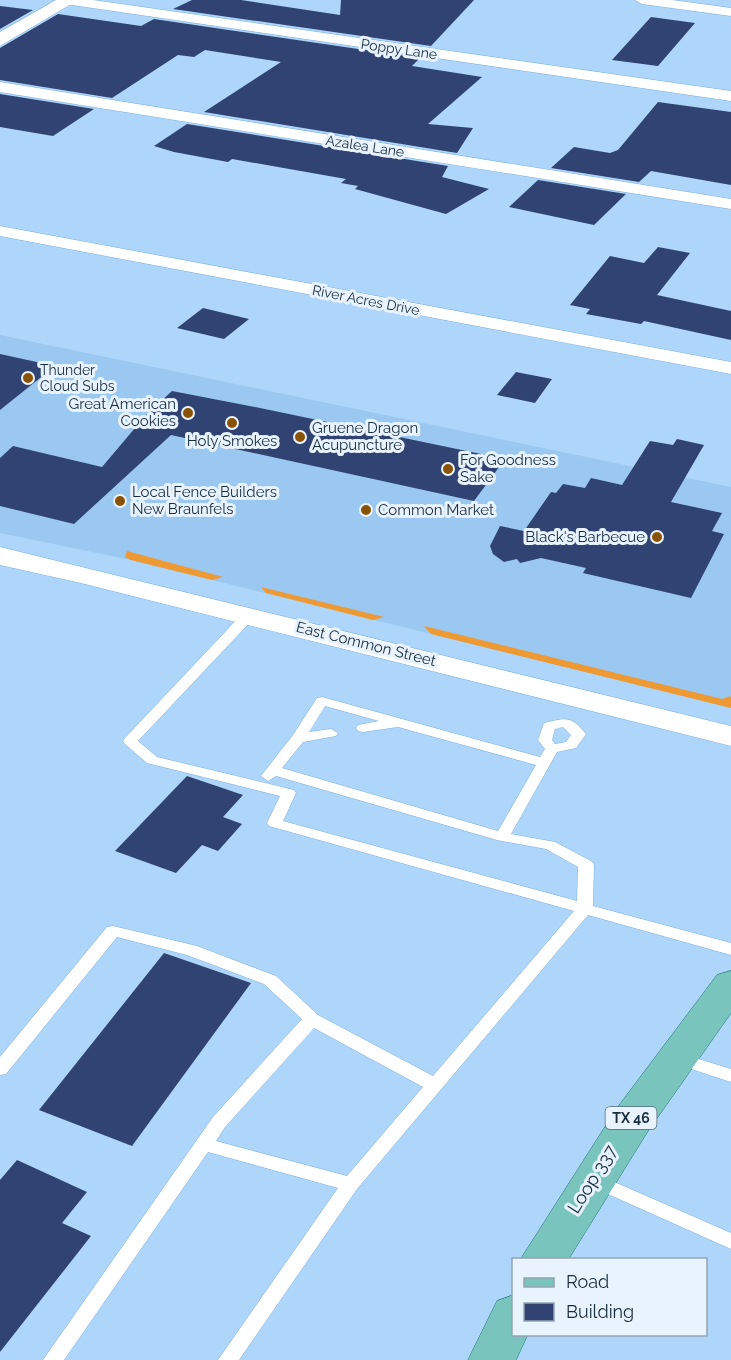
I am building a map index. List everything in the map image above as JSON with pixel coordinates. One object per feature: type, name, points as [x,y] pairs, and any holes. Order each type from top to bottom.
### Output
[{"type":"main road","points":[[0,40],[67,0]]},
{"type":"main road","name":"East Common Street","points":[[0,556],[249,615],[571,710],[731,736]]},
{"type":"main road","name":"Loop 337","points":[[544,1258],[591,1179],[674,1057],[731,985]]},
{"type":"main road","points":[[492,1360],[512,1318]]},
{"type":"street","name":"Poppy Lane","points":[[67,0],[731,96]]},
{"type":"street","points":[[642,0],[731,12]]},
{"type":"street","name":"Azalea Lane","points":[[0,87],[731,204]]},
{"type":"street","name":"River Acres Drive","points":[[0,231],[731,368]]},
{"type":"lane","points":[[249,615],[130,741],[152,759],[289,793],[274,823],[731,949]]},
{"type":"lane","points":[[261,786],[298,738],[322,701],[544,763]]},
{"type":"lane","points":[[502,837],[552,749],[545,740],[549,726],[571,710]]},
{"type":"lane","points":[[363,728],[398,723]]},
{"type":"lane","points":[[298,738],[331,733]]},
{"type":"lane","points":[[228,1360],[351,1184],[585,908],[586,865],[550,845],[502,837],[273,770]]},
{"type":"lane","points":[[0,1069],[113,931],[191,950],[270,980],[312,1019],[435,1085]]},
{"type":"lane","points":[[53,1360],[219,1122],[312,1019]]},
{"type":"lane","points":[[674,1057],[731,1076]]},
{"type":"lane","points":[[203,1144],[351,1184]]},
{"type":"lane","points":[[591,1179],[731,1241]]},
{"type":"shaded area","name":"Common Market","points":[[0,335],[731,487],[731,708],[131,560],[0,533]]},
{"type":"shaded area","points":[[127,551],[223,577],[212,580],[131,560],[125,557]]},
{"type":"shaded area","points":[[261,587],[384,617],[373,620],[266,593]]},
{"type":"shaded area","points":[[424,626],[722,699],[731,696],[731,708],[431,634]]},
{"type":"building","points":[[192,0],[241,0],[340,15],[341,0],[474,0],[431,46],[173,9]]},
{"type":"building","points":[[0,6],[33,10],[0,29]]},
{"type":"building","points":[[58,14],[141,26],[154,19],[420,58],[412,66],[482,77],[428,124],[473,128],[457,153],[204,112],[281,62],[205,50],[194,57],[178,55],[112,98],[0,80],[0,48]]},
{"type":"building","points":[[651,17],[695,23],[658,66],[612,60]]},
{"type":"building","points":[[0,94],[94,109],[53,136],[0,127]]},
{"type":"building","points":[[658,102],[731,112],[731,185],[651,171],[639,182],[551,168],[574,147],[610,153],[618,150]]},
{"type":"building","points":[[187,124],[448,166],[442,177],[489,189],[446,214],[355,189],[358,186],[341,183],[346,179],[232,159],[228,162],[154,146]]},
{"type":"building","points":[[538,180],[626,194],[594,225],[509,207]]},
{"type":"building","points":[[658,247],[690,253],[657,295],[731,311],[731,340],[644,321],[641,324],[586,314],[590,309],[570,305],[610,256],[644,263]]},
{"type":"building","points":[[203,308],[249,319],[224,339],[177,328]]},
{"type":"building","points":[[0,354],[55,366],[0,410]]},
{"type":"building","points":[[516,372],[552,379],[535,403],[497,395]]},
{"type":"building","points":[[172,391],[505,459],[474,501],[171,435],[74,524],[0,506],[0,458],[13,446],[102,467],[146,415]]},
{"type":"building","points":[[677,439],[704,445],[671,502],[722,513],[712,531],[724,534],[691,598],[583,573],[586,568],[541,558],[520,563],[517,559],[504,562],[493,554],[490,546],[500,526],[524,531],[551,492],[556,493],[563,484],[585,488],[591,478],[622,485],[650,441],[673,445]]},
{"type":"building","points":[[187,776],[243,795],[223,817],[242,824],[218,851],[202,845],[176,873],[115,851]]},
{"type":"building","points":[[164,953],[251,983],[132,1146],[39,1110]]},
{"type":"building","points":[[17,1160],[87,1192],[62,1223],[91,1236],[0,1352],[0,1180]]},
{"type":"place","name":"Thunder Cloud Subs","points":[[28,378]]},
{"type":"place","name":"Great American Cookies","points":[[188,413]]},
{"type":"place","name":"Holy Smokes","points":[[232,423]]},
{"type":"place","name":"Gruene Dragon Acupuncture","points":[[300,437]]},
{"type":"place","name":"For Goodness Sake","points":[[448,469]]},
{"type":"place","name":"Local Fence Builders New Braunfels","points":[[120,501]]},
{"type":"place","name":"Common Market","points":[[366,510]]},
{"type":"place","name":"Black's Barbecue","points":[[657,537]]}]
